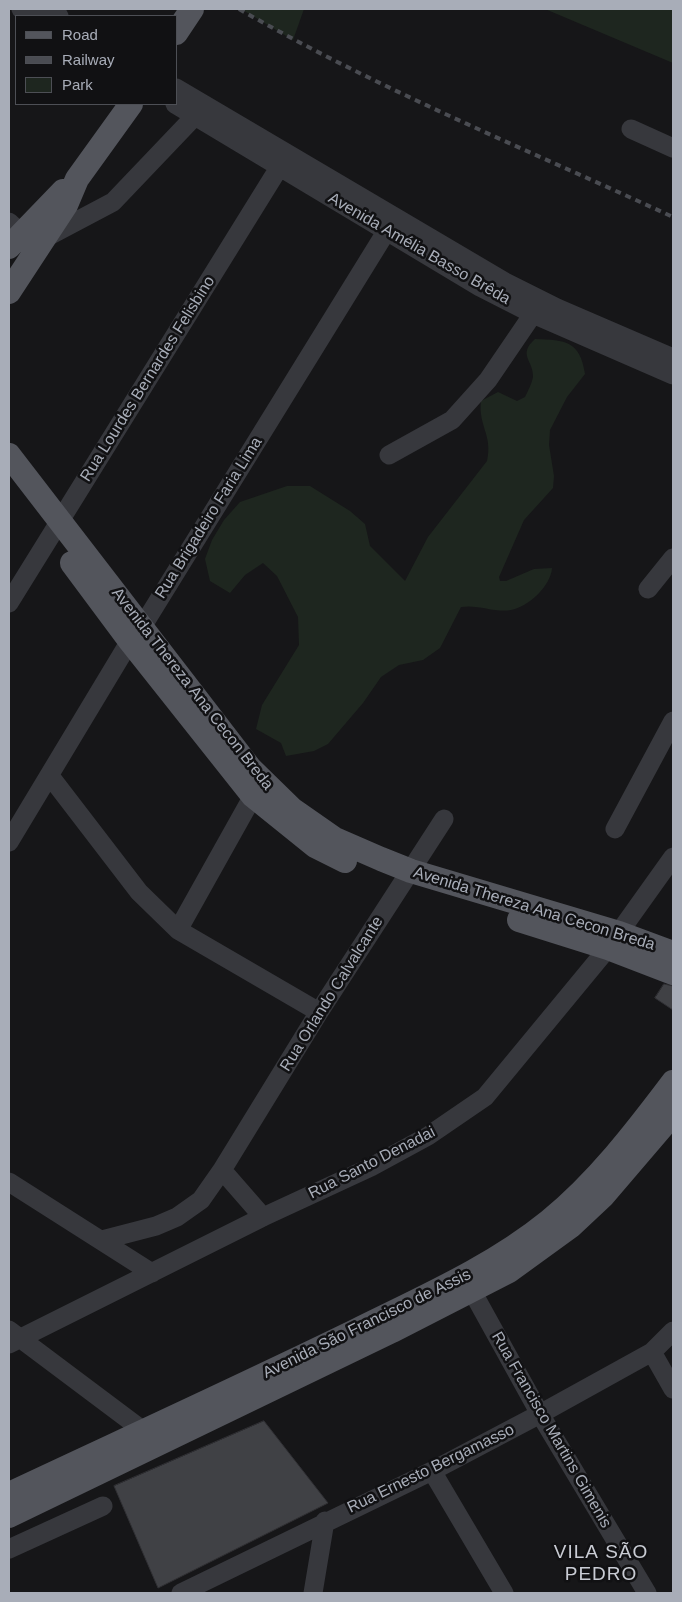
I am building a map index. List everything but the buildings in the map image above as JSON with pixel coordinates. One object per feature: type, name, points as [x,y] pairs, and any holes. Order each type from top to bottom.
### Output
[{"type":"main road","points":[[178,30],[192,9]]},
{"type":"main road","points":[[19,243],[66,205],[78,179],[128,108]]},
{"type":"main road","points":[[9,292],[19,243],[55,198],[78,179]]},
{"type":"main road","name":"Avenida Thereza Ana Cecon Breda","points":[[9,455],[55,528],[136,634],[253,796],[315,846],[350,863],[407,877],[613,940],[673,953]]},
{"type":"main road","name":"Avenida Thereza Ana Cecon Breda","points":[[9,482],[55,528]]},
{"type":"main road","name":"Avenida Thereza Ana Cecon Breda","points":[[136,634],[250,768],[292,809],[335,839],[407,877]]},
{"type":"main road","name":"Avenida Thereza Ana Cecon Breda","points":[[613,940],[673,973]]},
{"type":"main road","name":"Avenida São Francisco de Assis","points":[[9,1494],[145,1432],[450,1284],[503,1255],[549,1221],[582,1192],[622,1148],[673,1082]]},
{"type":"main road","name":"Avenida São Francisco de Assis","points":[[9,1516],[472,1292],[508,1271],[571,1226],[603,1196],[673,1114]]},
{"type":"street","name":"Avenida Amélia Basso Brêda","points":[[178,89],[284,161],[390,225],[486,290],[533,314],[673,375]]},
{"type":"street","name":"Avenida Amélia Basso Brêda","points":[[177,105],[284,161]]},
{"type":"street","points":[[19,243],[89,215],[113,202],[195,116]]},
{"type":"street","points":[[631,129],[673,148]]},
{"type":"street","name":"Rua Lourdes Bernardes Felisbino","points":[[9,603],[284,161]]},
{"type":"street","points":[[66,205],[77,212],[89,215]]},
{"type":"street","name":"Avenida Amélia Basso Brêda","points":[[390,225],[548,304],[673,358]]},
{"type":"street","name":"Rua Brigadeiro Faria Lima","points":[[9,842],[390,225]]},
{"type":"street","points":[[389,455],[452,420],[488,380],[533,314]]},
{"type":"street","points":[[648,589],[673,558]]},
{"type":"street","points":[[615,829],[673,722]]},
{"type":"street","points":[[50,776],[139,892],[178,930],[319,1012]]},
{"type":"street","points":[[178,930],[253,796]]},
{"type":"street","name":"Rua Orlando Calvalcante","points":[[102,1240],[156,1226],[177,1217],[201,1200],[222,1170],[319,1012],[444,819]]},
{"type":"street","name":"Rua Santo Denadai","points":[[13,1338],[371,1167],[428,1136],[485,1097],[613,940],[673,857]]},
{"type":"street","points":[[222,1170],[263,1217]]},
{"type":"street","points":[[9,1182],[152,1273]]},
{"type":"street","name":"Rua Francisco Martins Gimenis","points":[[472,1292],[540,1414],[647,1593]]},
{"type":"street","name":"Rua Ernesto Bergamasso","points":[[181,1593],[325,1521],[432,1471],[540,1414],[652,1352],[673,1331]]},
{"type":"street","points":[[13,1338],[145,1432]]},
{"type":"street","points":[[652,1352],[673,1389]]},
{"type":"street","points":[[432,1471],[504,1593]]},
{"type":"street","points":[[14,1549],[103,1506]]},
{"type":"street","points":[[313,1593],[325,1521]]},
{"type":"green space","points":[[241,9],[304,9],[293,40]]},
{"type":"green space","points":[[545,9],[673,9],[673,63]]},
{"type":"green space","points":[[535,339],[555,340],[570,344],[583,363],[585,374],[567,397],[550,430],[549,445],[554,476],[553,488],[524,520],[499,577],[500,581],[506,581],[534,569],[552,568],[548,582],[538,595],[518,608],[505,611],[467,606],[461,607],[440,648],[423,660],[399,665],[381,677],[363,703],[328,744],[314,751],[286,756],[281,743],[256,729],[262,705],[299,645],[298,617],[277,576],[263,563],[245,575],[230,593],[210,581],[205,559],[212,540],[224,520],[240,502],[287,486],[310,486],[350,511],[365,524],[370,546],[405,581],[428,537],[487,461],[488,444],[482,417],[481,401],[498,392],[517,401],[525,397],[533,377],[527,349]]},
{"type":"railway","points":[[239,9],[345,66],[399,92],[673,217]]},
{"type":"district","name":"VILA SÃO PEDRO","points":[[601,1564]]}]
